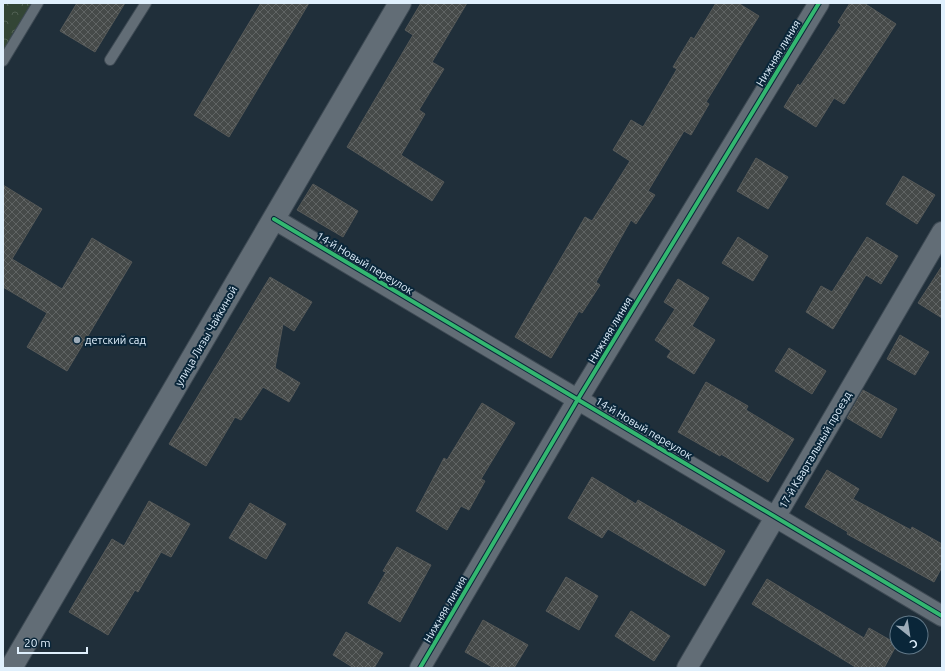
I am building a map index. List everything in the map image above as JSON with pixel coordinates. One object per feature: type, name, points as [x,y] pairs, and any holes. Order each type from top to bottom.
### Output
[{"type":"main road","name":"улица Лизы Чайкиной","points":[[11,668],[400,3]]},
{"type":"street","name":"Нижняя линия","points":[[420,668],[578,399],[819,3]]},
{"type":"street","name":"14-й Новый переулок","points":[[274,219],[942,616]]},
{"type":"street","name":"17-й Квартальный проезд","points":[[687,668],[942,232]]},
{"type":"lane","points":[[3,61],[38,3]]},
{"type":"lane","points":[[110,60],[146,3]]},
{"type":"green space","points":[[3,3],[43,3],[3,63]]},
{"type":"building","points":[[77,3],[125,3],[95,52],[60,31]]},
{"type":"building","points":[[261,3],[309,3],[229,137],[194,115]]},
{"type":"building","points":[[421,3],[467,3],[432,62],[444,69],[419,110],[425,114],[401,155],[444,182],[432,201],[347,147],[413,35],[405,30]]},
{"type":"building","points":[[716,3],[738,3],[759,16],[706,102],[709,104],[691,135],[684,131],[648,191],[655,195],[636,224],[631,220],[596,282],[600,285],[582,313],[579,311],[551,358],[515,337],[585,217],[592,221],[630,161],[613,150],[631,120],[643,127],[677,69],[673,67],[691,37],[694,39]]},
{"type":"building","points":[[850,3],[864,3],[896,24],[844,104],[834,98],[816,127],[784,107],[798,84],[800,86],[841,25],[838,22]]},
{"type":"building","points":[[756,158],[788,177],[768,209],[737,191]]},
{"type":"building","points":[[903,176],[935,195],[917,224],[886,204]]},
{"type":"building","points":[[313,184],[358,211],[343,237],[297,210]]},
{"type":"building","points":[[3,185],[42,209],[12,259],[62,289],[92,238],[132,262],[67,371],[27,347],[47,313],[3,287]]},
{"type":"building","points":[[738,237],[768,256],[753,281],[722,263]]},
{"type":"building","points":[[867,237],[898,256],[881,284],[866,275],[833,329],[806,312],[821,286],[832,292]]},
{"type":"building","points":[[942,266],[942,318],[918,303]]},
{"type":"building","points":[[270,277],[312,302],[294,331],[283,324],[275,368],[300,383],[289,402],[263,387],[241,420],[235,417],[206,466],[169,444]]},
{"type":"building","points":[[678,279],[709,298],[692,326],[715,340],[694,374],[667,357],[671,351],[655,340],[675,309],[664,302]]},
{"type":"building","points":[[900,335],[929,352],[915,375],[887,359]]},
{"type":"building","points":[[789,348],[826,371],[812,394],[775,371]]},
{"type":"building","points":[[706,382],[748,406],[746,410],[794,439],[768,482],[721,454],[720,456],[678,432]]},
{"type":"building","points":[[863,390],[897,409],[881,438],[847,418]]},
{"type":"building","points":[[482,403],[515,423],[481,479],[485,481],[469,510],[461,506],[447,530],[416,511],[444,458],[447,460]]},
{"type":"building","points":[[827,470],[859,489],[853,499],[911,530],[912,527],[942,544],[942,567],[934,582],[847,534],[848,532],[805,507]]},
{"type":"building","points":[[592,477],[636,504],[638,500],[725,551],[705,586],[608,529],[602,538],[568,518]]},
{"type":"building","points":[[149,501],[190,524],[171,557],[161,552],[138,592],[135,590],[108,635],[69,612],[112,539],[124,546]]},
{"type":"building","points":[[250,503],[286,524],[266,559],[229,538]]},
{"type":"building","points":[[397,547],[431,565],[400,622],[368,603],[386,572],[383,571]]},
{"type":"building","points":[[566,577],[598,596],[579,630],[546,611]]},
{"type":"building","points":[[767,579],[864,638],[869,628],[889,639],[889,655],[891,655],[884,668],[857,668],[752,604]]},
{"type":"building","points":[[631,611],[670,636],[654,661],[615,636]]},
{"type":"building","points":[[483,620],[528,645],[514,668],[494,668],[465,652]]},
{"type":"building","points":[[346,632],[383,653],[374,668],[354,668],[333,655]]},
{"type":"cycle path","points":[[420,668],[578,399],[819,3]]},
{"type":"cycle path","points":[[274,219],[942,616]]},
{"type":"place","name":"детский сад","points":[[77,340]]}]
